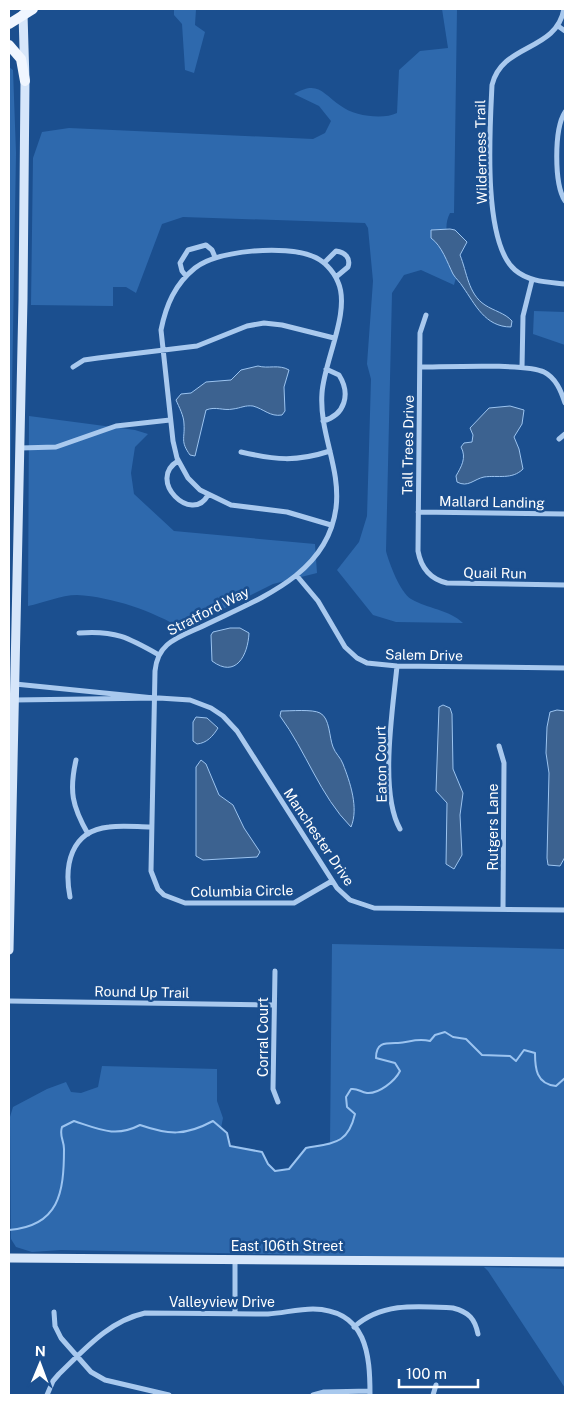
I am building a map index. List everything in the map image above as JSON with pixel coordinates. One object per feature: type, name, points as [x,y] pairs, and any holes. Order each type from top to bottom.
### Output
[{"type":"main road","points":[[9,18],[22,11],[33,9]]},
{"type":"main road","points":[[9,24],[22,11]]},
{"type":"main road","points":[[9,45],[21,59],[25,81]]},
{"type":"street","points":[[564,9],[558,26],[565,30]]},
{"type":"street","points":[[9,950],[20,448],[25,81],[22,11]]},
{"type":"street","name":"Wilderness Trail","points":[[558,26],[548,37],[507,60],[498,70],[492,85],[490,191],[499,244],[512,268],[532,280],[565,284]]},
{"type":"street","points":[[565,112],[559,128],[558,177],[559,189],[565,201]]},
{"type":"street","points":[[186,276],[182,271],[180,263],[188,250],[206,246],[212,250],[215,257]]},
{"type":"street","points":[[324,263],[336,251],[346,255],[349,259],[348,267],[336,277],[324,263],[306,254],[238,252],[215,257],[200,265],[186,276],[172,294],[164,315],[161,330],[170,420],[178,461],[188,478],[208,495],[231,506],[287,512],[332,525]]},
{"type":"street","name":"Stratford Way","points":[[151,854],[155,671],[159,655],[174,640],[276,590],[297,576],[316,556],[332,525],[336,510],[337,488],[323,421],[322,391],[342,300],[336,277]]},
{"type":"street","points":[[522,368],[523,316],[532,280]]},
{"type":"street","name":"Tall Trees Drive","points":[[426,315],[420,333],[418,552],[421,564],[428,573]]},
{"type":"street","points":[[73,366],[84,360],[208,343],[247,326],[264,323],[282,325],[334,338]]},
{"type":"street","points":[[420,367],[522,368],[540,370],[552,378],[565,403]]},
{"type":"street","points":[[323,421],[337,415],[342,407],[344,396],[344,386],[340,375],[326,369]]},
{"type":"street","points":[[20,448],[56,447],[116,426],[170,420]]},
{"type":"street","points":[[559,439],[565,434]]},
{"type":"street","points":[[241,452],[285,460],[307,458],[330,451]]},
{"type":"street","points":[[178,461],[169,468],[166,475],[168,485],[175,495],[186,504],[195,506],[202,504],[208,495]]},
{"type":"street","name":"Mallard Landing","points":[[418,512],[565,514]]},
{"type":"street","name":"Quail Run","points":[[428,573],[439,580],[455,583],[565,585]]},
{"type":"street","name":"Salem Drive","points":[[297,576],[318,601],[350,653],[366,663],[397,666],[565,668]]},
{"type":"street","points":[[79,633],[99,631],[118,634],[159,655]]},
{"type":"street","name":"Eaton Court","points":[[397,666],[389,746],[393,812],[400,830]]},
{"type":"street","name":"Manchester Drive","points":[[15,684],[196,702],[211,708],[228,722],[332,881],[350,900],[374,908],[565,910]]},
{"type":"street","name":"Manchester Drive","points":[[14,700],[154,698]]},
{"type":"street","name":"Rutgers Lane","points":[[499,746],[504,763],[503,910]]},
{"type":"street","points":[[76,760],[72,780],[72,801],[88,834]]},
{"type":"street","points":[[70,897],[67,874],[70,858],[74,848],[88,834],[108,827],[152,827]]},
{"type":"street","name":"Columbia Circle","points":[[151,854],[151,871],[158,889],[174,901],[185,903],[294,903],[332,881]]},
{"type":"street","name":"Corral Court","points":[[275,971],[274,1089],[278,1102]]},
{"type":"street","name":"Round Up Trail","points":[[9,1001],[274,1006]]},
{"type":"street","name":"East 106th Street","points":[[9,1258],[565,1262]]},
{"type":"street","points":[[235,1313],[236,1260]]},
{"type":"street","points":[[354,1327],[370,1314],[386,1309],[453,1308],[463,1310],[472,1318],[478,1334]]},
{"type":"street","name":"Valleyview Drive","points":[[47,1395],[53,1380],[77,1357],[107,1329],[131,1316],[145,1313],[269,1314],[312,1309],[324,1310],[342,1317],[354,1327],[362,1338],[368,1352],[370,1393]]},
{"type":"street","points":[[54,1312],[57,1332],[91,1372],[105,1380],[169,1395]]},
{"type":"street","points":[[433,1395],[436,1385]]},
{"type":"street","points":[[313,1395],[324,1392],[370,1393]]},
{"type":"shaded area","points":[[174,9],[196,9],[195,25],[205,32],[194,73],[185,70],[182,24],[174,15]]},
{"type":"shaded area","points":[[442,9],[457,9],[454,213],[450,213],[446,227],[457,273],[454,285],[421,270],[404,275],[392,293],[386,551],[396,577],[403,590],[411,599],[451,615],[463,623],[396,622],[373,615],[337,570],[359,542],[367,516],[371,379],[367,364],[373,281],[368,228],[365,223],[183,217],[162,224],[136,293],[126,287],[113,287],[113,306],[31,305],[33,158],[42,132],[69,128],[313,139],[325,133],[331,121],[319,106],[294,94],[309,88],[319,90],[353,112],[369,116],[384,116],[397,113],[399,70],[420,51],[448,48]]},
{"type":"shaded area","points":[[9,67],[13,70],[16,153],[9,568]]},
{"type":"shaded area","points":[[431,230],[455,230],[467,242],[460,255],[471,289],[485,305],[509,318],[512,321],[511,327],[502,326],[488,319],[453,274],[441,250],[431,238]]},
{"type":"shaded area","points":[[534,311],[565,312],[565,345],[533,334]]},
{"type":"shaded area","points":[[258,366],[281,367],[289,370],[284,387],[285,411],[282,415],[274,415],[253,406],[236,409],[213,408],[206,410],[195,456],[190,455],[184,443],[184,421],[176,400],[181,394],[191,393],[206,382],[231,380],[241,370]]},
{"type":"shaded area","points":[[510,406],[524,410],[522,424],[514,437],[519,449],[523,469],[510,476],[484,477],[464,484],[457,482],[456,476],[463,459],[461,447],[464,443],[472,442],[473,435],[470,428],[489,408]]},
{"type":"shaded area","points":[[29,416],[135,430],[148,434],[135,447],[131,473],[134,494],[174,531],[315,544],[317,573],[273,584],[183,629],[158,616],[132,606],[91,596],[65,596],[28,606]]},
{"type":"shaded area","points":[[240,628],[249,633],[246,649],[239,662],[234,666],[220,666],[212,661],[211,635],[213,632]]},
{"type":"shaded area","points":[[443,705],[450,708],[452,714],[453,769],[463,793],[460,815],[462,855],[454,869],[446,864],[447,803],[436,791],[439,707]]},
{"type":"shaded area","points":[[557,710],[565,711],[565,857],[560,866],[548,865],[547,858],[549,773],[546,753],[547,727],[550,712]]},
{"type":"shaded area","points":[[281,711],[317,712],[326,719],[333,747],[342,762],[351,787],[354,812],[351,827],[330,802],[280,716]]},
{"type":"shaded area","points":[[196,717],[207,718],[218,728],[209,739],[197,744],[193,741],[193,722]]},
{"type":"shaded area","points":[[201,760],[206,764],[219,795],[233,805],[244,828],[260,852],[257,857],[203,860],[196,856],[196,767]]},
{"type":"shaded area","points":[[332,944],[565,949],[565,1260],[61,1250],[32,1252],[16,1247],[11,1239],[10,1117],[13,1107],[47,1089],[66,1082],[71,1092],[81,1093],[98,1087],[102,1066],[217,1069],[217,1101],[223,1118],[221,1128],[227,1133],[230,1146],[262,1152],[268,1164],[275,1171],[289,1169],[306,1148],[330,1144]]},
{"type":"shaded area","points":[[484,1267],[565,1269],[565,1388],[488,1271]]},
{"type":"waterway","points":[[9,1230],[39,1222],[55,1204],[60,1193],[64,1165],[64,1146],[61,1130],[62,1127],[74,1121],[115,1132],[140,1125],[160,1131],[177,1132],[194,1129],[213,1121],[227,1133],[230,1146],[262,1152],[268,1164],[275,1171],[289,1169],[306,1148],[332,1143],[344,1137],[352,1124],[355,1114],[347,1107],[346,1097],[351,1089],[372,1093],[386,1086],[394,1079],[400,1071],[395,1063],[376,1058],[376,1053],[382,1044],[417,1040],[430,1041],[435,1035],[445,1032],[453,1037],[466,1039],[482,1055],[510,1056],[516,1061],[524,1050],[535,1053],[536,1070],[544,1082],[556,1086],[565,1078]]}]
